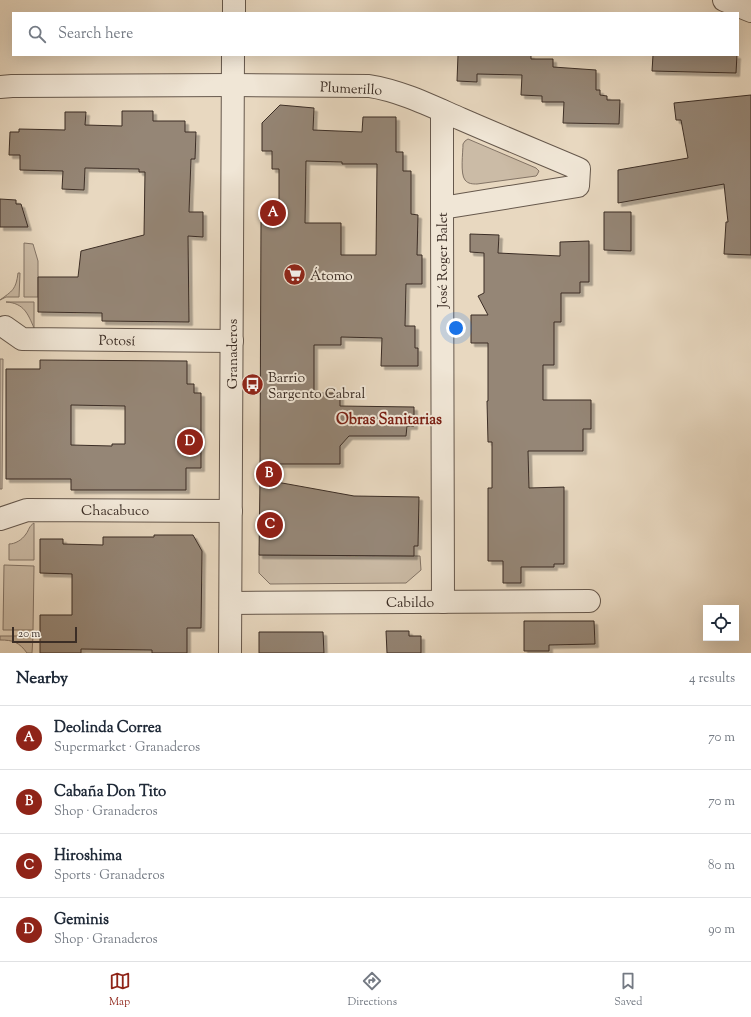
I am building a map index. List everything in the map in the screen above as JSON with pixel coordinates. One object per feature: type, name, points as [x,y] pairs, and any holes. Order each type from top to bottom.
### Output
[{"type":"street","points":[[234,0],[234,12]]},
{"type":"street","points":[[724,0],[751,11]]},
{"type":"street","name":"Granaderos","points":[[230,653],[233,56]]},
{"type":"street","name":"Plumerillo","points":[[0,88],[12,86],[369,86],[398,92],[579,169],[578,186],[442,208]]},
{"type":"street","name":"José Roger Balet","points":[[442,111],[443,602]]},
{"type":"street","name":"Potosí","points":[[6,327],[22,339],[232,341]]},
{"type":"street","name":"Chacabuco","points":[[0,519],[27,510],[231,511]]},
{"type":"street","name":"Cabildo","points":[[231,603],[589,601]]},
{"type":"shaded area","points":[[468,139],[536,168],[539,171],[536,176],[477,184],[469,183],[463,177],[462,168],[463,144]]},
{"type":"shaded area","points":[[24,243],[33,244],[38,261],[38,297],[24,297]]},
{"type":"shaded area","points":[[18,273],[20,273],[19,297],[6,297],[0,300],[15,287]]},
{"type":"shaded area","points":[[6,302],[34,302],[34,328],[27,314],[21,307]]},
{"type":"shaded area","points":[[0,359],[3,359],[2,489],[0,489]]},
{"type":"shaded area","points":[[34,523],[34,560],[9,560],[9,544],[22,538]]},
{"type":"shaded area","points":[[259,555],[420,556],[421,570],[406,583],[270,584],[259,573]]},
{"type":"shaded area","points":[[4,565],[34,566],[33,630],[3,630]]},
{"type":"shaded area","points":[[0,636],[33,636],[32,653],[27,653],[15,642],[0,640]]},
{"type":"building","points":[[458,56],[531,56],[531,59],[553,59],[553,67],[596,70],[596,90],[600,90],[600,95],[607,96],[607,100],[620,100],[619,124],[563,123],[564,102],[542,102],[542,96],[521,95],[522,75],[477,74],[477,82],[457,81]]},
{"type":"building","points":[[653,56],[737,56],[736,73],[652,71]]},
{"type":"building","points":[[751,95],[751,255],[724,254],[726,222],[728,222],[724,184],[618,203],[618,170],[688,158],[681,120],[676,120],[674,103]]},
{"type":"building","points":[[280,105],[314,108],[313,130],[362,132],[363,117],[396,117],[396,152],[403,152],[403,171],[411,171],[411,214],[418,215],[417,255],[422,255],[422,284],[406,284],[405,326],[415,326],[415,348],[418,348],[418,366],[381,366],[382,338],[341,337],[341,345],[314,345],[314,393],[340,393],[340,406],[414,407],[414,426],[407,426],[406,436],[349,436],[340,446],[340,464],[260,464],[261,222],[271,222],[271,203],[279,203],[279,169],[272,169],[272,151],[262,151],[262,123]],"holes":[[[306,161],[342,162],[342,164],[377,164],[376,255],[341,255],[341,223],[305,223]]]},
{"type":"building","points":[[122,111],[153,111],[153,121],[185,121],[185,132],[196,132],[195,159],[191,159],[189,212],[203,212],[203,237],[188,236],[189,322],[102,321],[102,313],[38,312],[38,277],[78,277],[81,251],[144,235],[145,172],[139,172],[139,169],[85,168],[84,190],[62,189],[63,171],[20,170],[20,155],[9,155],[10,132],[19,132],[19,129],[65,130],[65,112],[86,112],[85,125],[122,126]]},
{"type":"building","points":[[0,199],[16,200],[16,204],[21,204],[28,227],[0,227]]},
{"type":"building","points":[[604,212],[631,212],[631,251],[604,250]]},
{"type":"building","points":[[470,234],[499,235],[498,253],[560,256],[560,242],[589,241],[589,282],[580,282],[580,293],[561,293],[561,322],[554,322],[554,365],[543,365],[543,400],[591,400],[591,429],[583,429],[583,451],[528,451],[529,488],[564,487],[564,564],[554,564],[554,567],[521,567],[521,583],[503,583],[503,561],[488,561],[488,488],[492,488],[492,442],[488,442],[488,343],[471,343],[471,315],[488,315],[478,296],[484,293],[484,253],[470,252]]},
{"type":"building","points":[[40,360],[187,361],[187,384],[194,384],[194,393],[201,393],[201,468],[186,468],[186,490],[71,490],[71,479],[6,479],[6,369],[40,369]],"holes":[[[71,405],[125,406],[125,444],[112,444],[112,446],[71,445]]]},
{"type":"building","points":[[260,479],[354,496],[419,497],[418,546],[414,546],[414,556],[259,555]]},
{"type":"building","points":[[154,535],[193,535],[202,551],[201,628],[187,628],[187,653],[152,653],[152,650],[81,649],[81,653],[40,653],[40,615],[72,615],[72,574],[40,573],[40,539],[63,539],[63,544],[103,545],[103,537],[154,537]]},
{"type":"building","points":[[524,621],[594,621],[595,644],[549,645],[549,651],[524,651]]},
{"type":"building","points":[[386,631],[409,631],[409,636],[421,636],[421,653],[387,653]]},
{"type":"building","points":[[259,632],[323,632],[324,653],[259,653]]},
{"type":"place","name":"Deolinda Correa","points":[[273,213]]},
{"type":"place","name":"Átomo","points":[[294,275]]},
{"type":"place","name":"Barrio Sargento Cabral","points":[[253,385]]},
{"type":"place","name":"Geminis","points":[[190,442]]},
{"type":"place","name":"Cabaña Don Tito","points":[[269,474]]},
{"type":"place","name":"Hiroshima","points":[[270,525]]},
{"type":"district","name":"Obras Sanitarias","points":[[389,419]]}]
